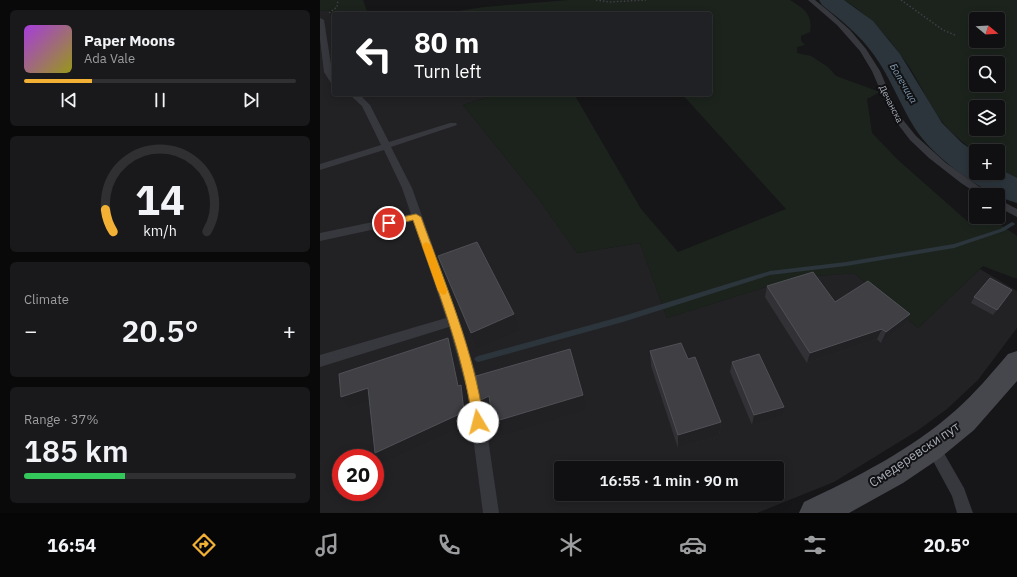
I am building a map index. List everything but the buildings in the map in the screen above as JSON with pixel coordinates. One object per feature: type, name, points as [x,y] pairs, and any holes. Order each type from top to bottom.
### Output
[{"type":"main road","name":"Смедеревски пут","points":[[815,513],[843,500],[932,446],[963,422],[993,392],[1017,362]]},
{"type":"lane","name":"Дечанска","points":[[810,0],[844,26],[856,40],[875,70],[893,111],[904,128],[948,169],[976,188]]},
{"type":"lane","points":[[321,20],[328,72],[332,78]]},
{"type":"lane","points":[[356,96],[366,105],[407,188],[453,321],[474,391],[491,513]]},
{"type":"lane","points":[[320,167],[453,125]]},
{"type":"lane","points":[[1005,206],[1017,214]]},
{"type":"lane","points":[[320,237],[416,217]]},
{"type":"lane","points":[[320,361],[453,321]]},
{"type":"lane","points":[[932,446],[959,493],[964,513]]},
{"type":"path","points":[[596,0],[610,2],[646,0]]},
{"type":"path","points":[[901,0],[943,30],[955,35]]},
{"type":"shaded area","points":[[320,0],[363,0],[367,12],[332,12],[332,20],[329,10],[320,11]]},
{"type":"shaded area","points":[[569,0],[790,0],[803,9],[809,16],[811,26],[810,32],[801,36],[801,41],[805,45],[797,47],[797,53],[811,56],[828,67],[836,76],[880,92],[867,99],[872,133],[897,159],[967,221],[969,221],[969,224],[999,224],[1017,236],[1017,278],[983,266],[918,328],[854,273],[794,278],[667,318],[640,243],[577,253],[538,198],[463,105],[491,96],[575,96],[641,209],[678,252],[786,209],[684,96],[712,96],[712,12],[452,12],[484,7]]},
{"type":"shaded area","points":[[844,0],[1017,0],[1017,179],[1005,171],[1005,144],[969,144],[969,147],[944,124],[934,110],[913,72],[894,46],[863,13]]},
{"type":"shaded area","points":[[329,10],[332,20],[332,96],[491,96],[463,105],[538,198],[577,253],[640,243],[667,318],[794,278],[854,273],[918,328],[980,269],[1017,291],[1017,328],[978,380],[947,409],[917,431],[834,482],[757,513],[320,513],[320,11]]},
{"type":"waterway","name":"Болечица","points":[[830,0],[864,26],[887,54],[930,128],[951,150],[969,164]]},
{"type":"waterway","name":"Болечица","points":[[995,180],[1017,192]]},
{"type":"waterway","points":[[478,359],[623,319],[770,273],[846,264],[954,246],[1002,230],[1012,224]]},
{"type":"slow traffic","points":[[426,245],[443,291]]},
{"type":"route","points":[[389,223],[416,217],[458,334],[474,391],[478,422]]}]
